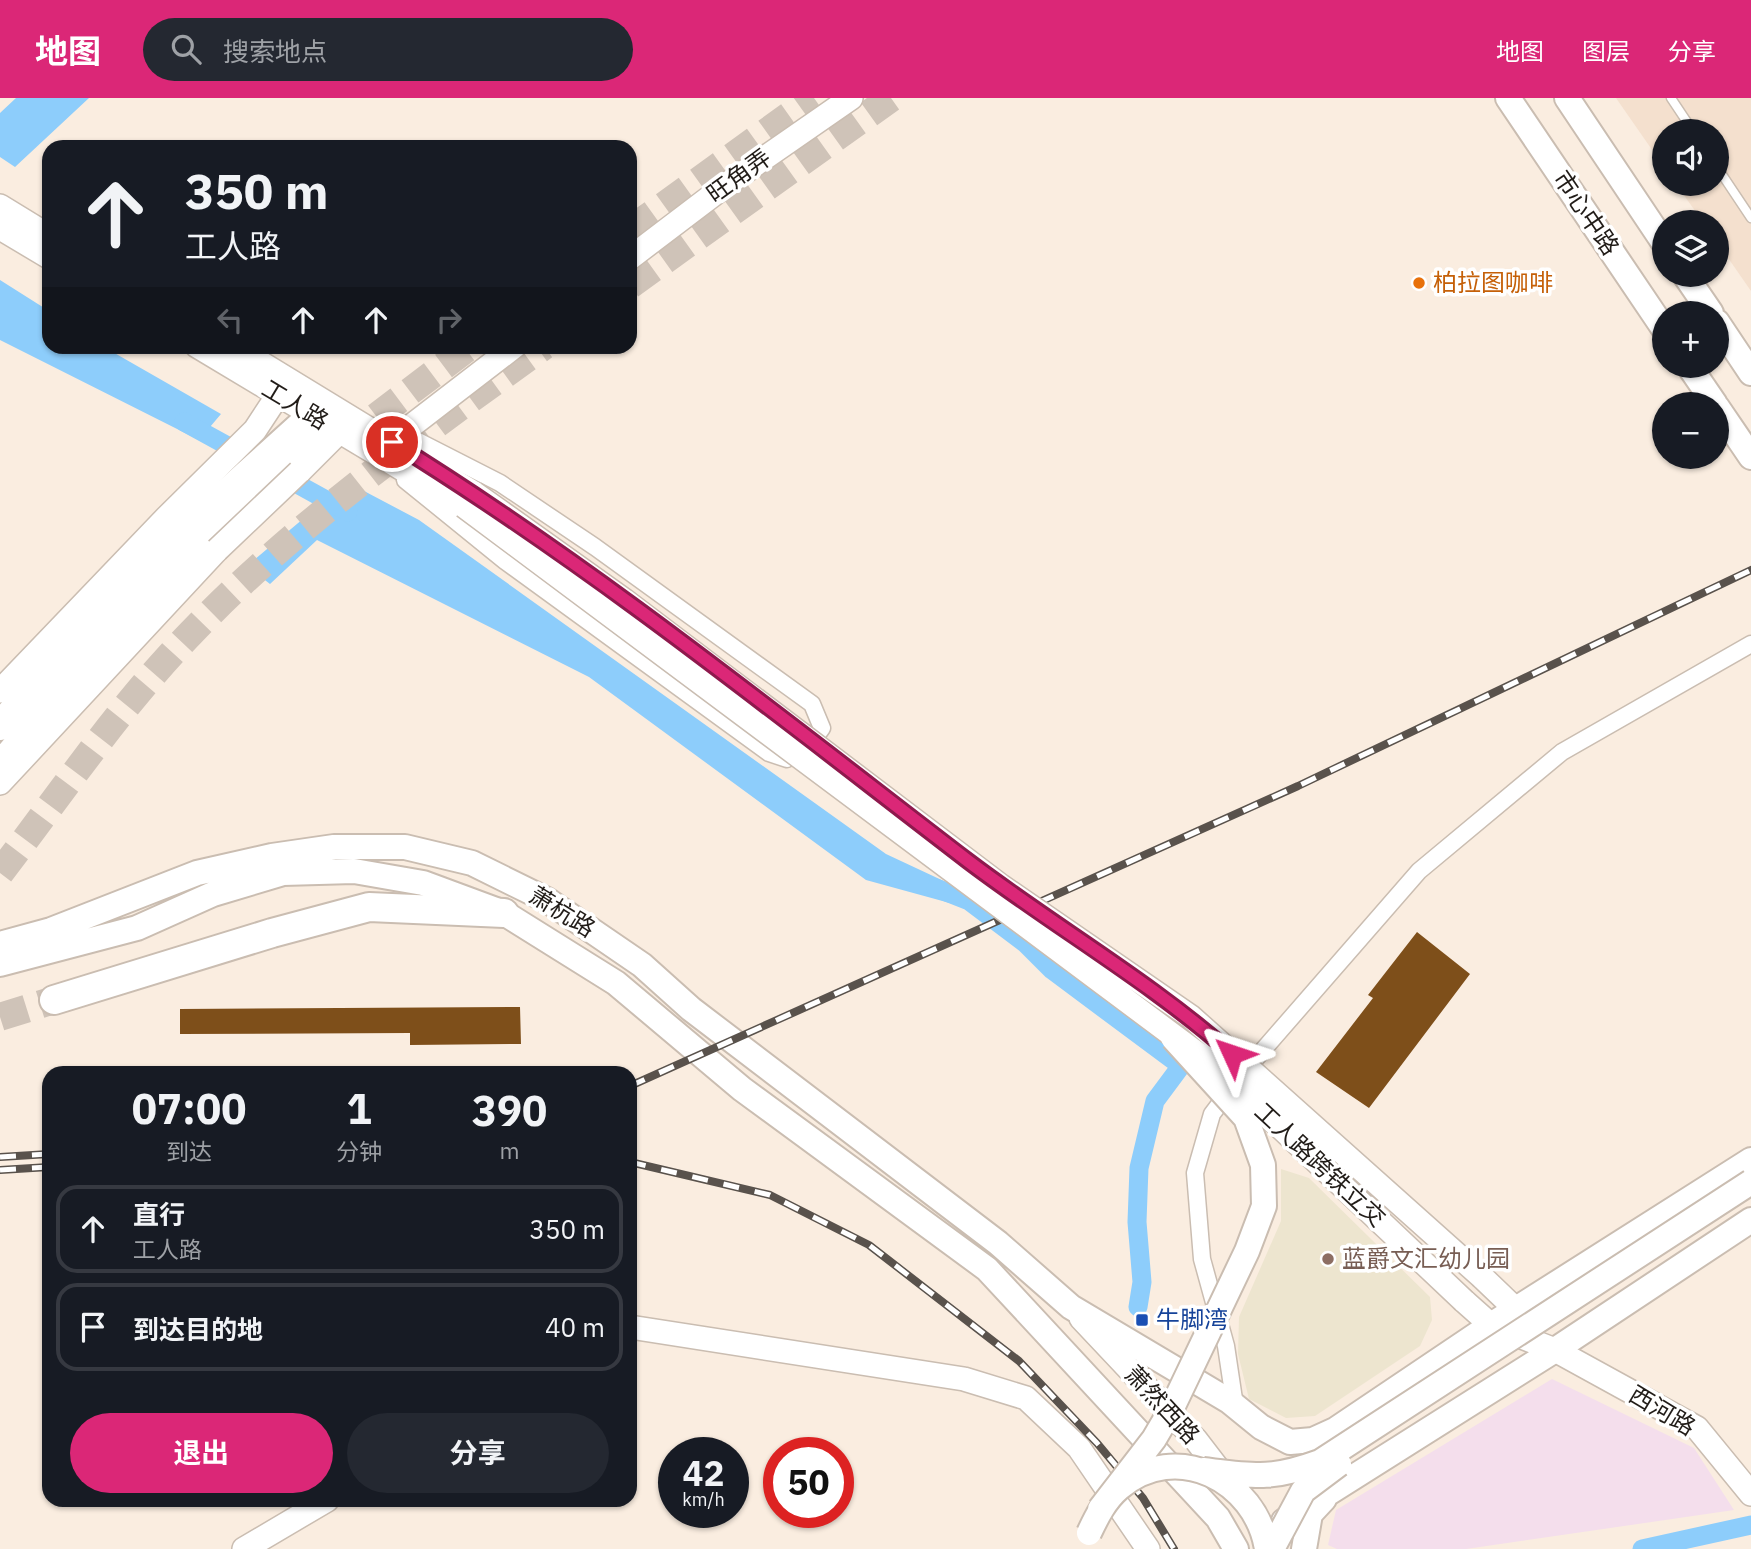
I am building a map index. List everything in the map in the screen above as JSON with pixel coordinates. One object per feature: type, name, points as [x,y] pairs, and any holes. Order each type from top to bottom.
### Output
[{"type":"highway","points":[[0,726],[75,639],[281,453],[325,424]]},
{"type":"highway","points":[[54,1000],[369,907],[504,913]]},
{"type":"main road","name":"旺角弄","points":[[637,253],[730,182],[851,98]]},
{"type":"main road","name":"市心中路","points":[[1508,98],[1652,311]]},
{"type":"main road","name":"市心中路","points":[[1567,98],[1652,225]]},
{"type":"main road","points":[[0,206],[42,232]]},
{"type":"main road","points":[[0,228],[42,253]]},
{"type":"main road","points":[[1729,340],[1751,373]]},
{"type":"main road","name":"工人路","points":[[210,354],[325,424],[371,440]]},
{"type":"main road","name":"工人路","points":[[245,354],[371,440],[469,500]]},
{"type":"main road","points":[[402,433],[505,354]]},
{"type":"main road","points":[[278,395],[281,453]]},
{"type":"main road","points":[[1729,424],[1751,457]]},
{"type":"main road","name":"工人路跨铁立交","points":[[469,500],[1173,1038],[1222,1072],[1491,1325]]},
{"type":"main road","name":"工人路跨铁立交","points":[[469,500],[624,600],[1001,886],[1191,1017],[1517,1310]]},
{"type":"main road","points":[[2,686],[194,533]]},
{"type":"main road","points":[[0,762],[194,533]]},
{"type":"main road","points":[[0,783],[194,533]]},
{"type":"main road","name":"萧杭路","points":[[0,944],[51,930],[197,873],[272,856],[334,847],[405,847],[472,863],[547,900],[642,965],[691,1009],[1032,1270]]},
{"type":"main road","name":"萧杭路","points":[[0,964],[137,928],[213,894],[283,873],[354,871],[423,883],[504,913],[616,983],[742,1089],[987,1269],[1013,1296]]},
{"type":"main road","points":[[1087,1549],[1089,1533],[1100,1509],[1153,1439],[1171,1410],[1247,1251],[1264,1206],[1264,1165],[1246,1118],[1173,1038]]},
{"type":"main road","points":[[1071,1307],[1235,1406],[1261,1427],[1290,1442],[1313,1440],[1335,1430],[1491,1325],[1751,1160]]},
{"type":"main road","points":[[1100,1509],[1120,1487],[1145,1472],[1174,1467],[1256,1476],[1285,1475],[1320,1462],[1751,1182]]},
{"type":"main road","points":[[1272,1545],[1303,1491],[1326,1472],[1751,1201]]},
{"type":"main road","points":[[1243,1549],[1272,1545],[1333,1488],[1555,1350],[1751,1220]]},
{"type":"main road","name":"萧然西路","points":[[1032,1270],[1071,1307],[1196,1440],[1272,1545]]},
{"type":"main road","name":"萧然西路","points":[[1013,1296],[1218,1517],[1236,1549]]},
{"type":"main road","points":[[1517,1310],[1555,1350]]},
{"type":"main road","points":[[1491,1325],[1555,1350]]},
{"type":"main road","points":[[637,1327],[964,1378],[1026,1398],[1079,1448],[1148,1549]]},
{"type":"main road","name":"西河路","points":[[1555,1350],[1697,1428],[1751,1494]]},
{"type":"main road","points":[[1203,1470],[1229,1483],[1251,1504],[1272,1545]]},
{"type":"main road","points":[[1304,1549],[1310,1514],[1333,1488]]},
{"type":"main road","points":[[244,1549],[315,1507]]},
{"type":"street","points":[[402,433],[510,490],[812,704],[822,728],[810,745],[787,759],[769,753],[505,561],[371,440],[402,433]]},
{"type":"street","points":[[1235,1406],[1226,1346],[1202,1259],[1195,1173],[1212,1114],[1243,1073],[1419,871],[1562,752],[1751,644]]},
{"type":"lane","points":[[1671,98],[1685,119]]},
{"type":"lane","points":[[1729,185],[1751,218]]},
{"type":"shaded area","points":[[1616,98],[1751,98],[1751,291],[1729,259],[1729,210],[1694,210],[1685,196],[1729,196],[1729,119],[1652,119],[1652,150]]},
{"type":"shaded area","name":"蓝爵文汇幼儿园","points":[[1281,1169],[1309,1178],[1430,1297],[1432,1320],[1420,1346],[1315,1416],[1286,1418],[1249,1399],[1238,1354],[1239,1317],[1281,1221]]},
{"type":"shaded area","points":[[1552,1379],[1694,1448],[1734,1510],[1466,1549],[1337,1549],[1328,1545],[1336,1510]]},
{"type":"water","points":[[16,98],[89,98],[15,167],[0,157],[0,113]]},
{"type":"water","points":[[0,280],[42,307],[42,354],[116,354],[221,414],[199,440],[0,340]]},
{"type":"water","points":[[347,482],[419,520],[886,854],[963,890],[957,905],[866,880],[589,677],[317,540],[270,584],[247,566]]},
{"type":"building","points":[[1417,932],[1470,974],[1369,1108],[1316,1072],[1373,998],[1368,995]]},
{"type":"building","points":[[520,1007],[521,1044],[410,1045],[410,1033],[180,1034],[180,1009]]},
{"type":"waterway","points":[[184,422],[246,456]]},
{"type":"waterway","points":[[279,474],[348,512]]},
{"type":"waterway","points":[[936,888],[969,901],[1026,944],[1052,970],[1181,1066],[1155,1101],[1139,1168],[1137,1222],[1142,1282],[1138,1307]]},
{"type":"waterway","points":[[1642,1549],[1751,1525]]},
{"type":"tunnel","points":[[637,225],[814,98]]},
{"type":"tunnel","points":[[637,280],[891,98]]},
{"type":"tunnel","points":[[343,442],[459,354]]},
{"type":"tunnel","points":[[0,873],[140,690],[230,594],[361,482],[533,354]]},
{"type":"tunnel","points":[[0,1017],[54,1000]]},
{"type":"railway","points":[[637,1083],[1298,786],[1751,570]]},
{"type":"railway","points":[[0,1157],[42,1154]]},
{"type":"railway","points":[[637,1164],[770,1195],[869,1245],[1019,1361],[1097,1443],[1143,1498],[1174,1549]]},
{"type":"railway","points":[[0,1170],[42,1167]]},
{"type":"place","name":"柏拉图咖啡","points":[[1419,283]]},
{"type":"place","name":"蓝爵文汇幼儿园","points":[[1328,1259]]},
{"type":"place","name":"牛脚湾","points":[[1142,1320]]},
{"type":"route","points":[[392,442],[474,493],[624,600],[1001,886],[1191,1017],[1232,1054]]}]
